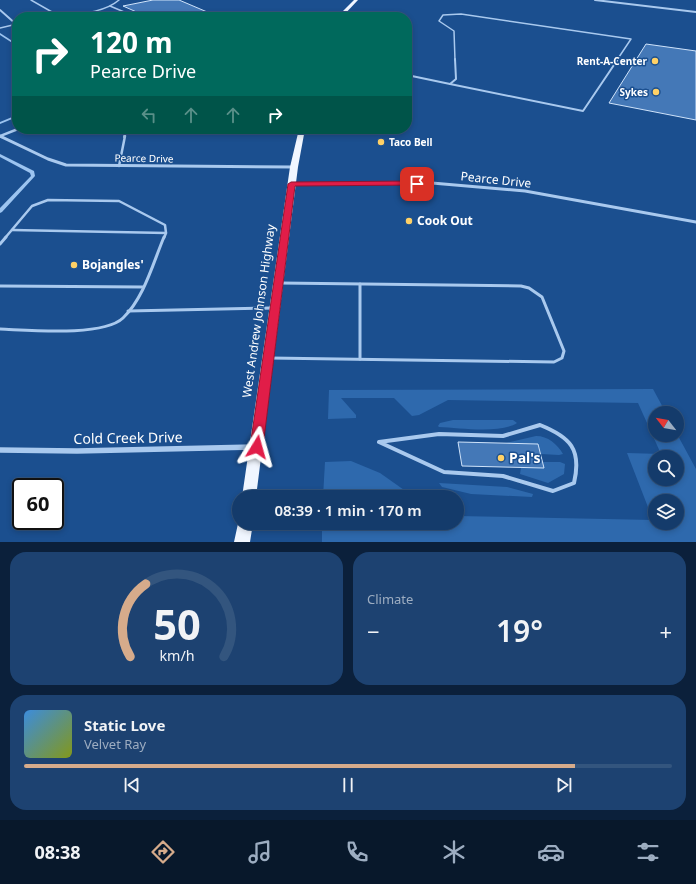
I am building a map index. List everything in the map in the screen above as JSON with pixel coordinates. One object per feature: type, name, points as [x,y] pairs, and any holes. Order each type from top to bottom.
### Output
[{"type":"main road","points":[[344,12],[356,0]]},
{"type":"main road","name":"West Andrew Johnson Highway","points":[[250,490],[269,358],[291,184],[301,134]]},
{"type":"main road","points":[[242,542],[244,530]]},
{"type":"street","points":[[595,0],[696,12]]},
{"type":"street","points":[[0,10],[12,20]]},
{"type":"street","points":[[0,136],[12,131]]},
{"type":"street","name":"Pearce Drive","points":[[0,136],[48,160],[66,165],[294,167]]},
{"type":"street","name":"Pearce Drive","points":[[291,184],[432,183],[525,191],[696,222]]},
{"type":"street","name":"Cold Creek Drive","points":[[0,450],[77,451],[257,447]]},
{"type":"lane","points":[[31,0],[51,12]]},
{"type":"lane","points":[[82,12],[110,6],[119,0]]},
{"type":"lane","points":[[110,6],[124,12]]},
{"type":"lane","points":[[412,75],[450,84],[583,111],[631,39],[461,14],[443,15],[439,22],[454,31],[456,79],[450,84]]},
{"type":"lane","points":[[0,28],[12,25]]},
{"type":"lane","points":[[119,166],[125,134]]},
{"type":"lane","points":[[0,244],[32,206],[40,202],[119,201],[165,225],[166,232],[143,287],[122,320],[112,326],[92,330],[0,329]]},
{"type":"lane","points":[[12,230],[166,232]]},
{"type":"lane","points":[[269,358],[554,362],[562,358],[564,351],[542,297],[529,288],[521,286],[278,283]]},
{"type":"lane","points":[[360,284],[360,359]]},
{"type":"lane","points":[[0,286],[143,287]]},
{"type":"lane","points":[[128,311],[275,308]]},
{"type":"lane","points":[[540,425],[560,433],[573,448],[578,466],[574,483],[553,491],[504,476],[444,472],[379,442],[439,434],[503,436],[540,425]]},
{"type":"shaded area","points":[[653,389],[662,406],[648,406],[648,425],[638,403],[448,400],[419,415],[412,416],[394,398],[341,398],[356,415],[356,418],[328,419],[329,390]]},
{"type":"shaded area","points":[[453,420],[513,420],[517,423],[501,428],[490,429],[468,429],[438,426],[440,423]]},
{"type":"shaded area","points":[[536,436],[544,437],[552,441],[563,454],[541,454],[538,444],[506,443]]},
{"type":"shaded area","points":[[656,442],[681,442],[696,469],[696,542],[322,542],[322,530],[464,530],[464,516],[648,520],[648,530],[684,530],[684,494],[648,494],[648,507],[627,453],[648,454],[648,486],[684,486],[684,450],[659,450]]},
{"type":"shaded area","points":[[351,461],[380,473],[404,490],[323,490],[325,462]]},
{"type":"shaded area","points":[[543,462],[560,462],[565,464],[564,474],[548,483],[520,474],[521,468],[544,468]]},
{"type":"shaded area","points":[[439,483],[507,487],[533,494],[532,497],[471,494],[464,492],[464,490],[454,490],[442,487]]},
{"type":"building","points":[[153,0],[179,0],[207,12],[137,12],[123,6]]},
{"type":"building","name":"Sykes","points":[[646,44],[696,51],[696,120],[609,103]]},
{"type":"building","name":"Pal's","points":[[458,442],[538,444],[544,468],[462,466]]},
{"type":"waterway","points":[[0,34],[12,42]]},
{"type":"waterway","points":[[0,123],[12,118]]},
{"type":"waterway","points":[[0,155],[32,172],[33,176],[0,211]]},
{"type":"place","name":"Rent-A-Center","points":[[655,61]]},
{"type":"place","name":"Sykes","points":[[656,92]]},
{"type":"place","name":"Taco Bell","points":[[381,142]]},
{"type":"place","name":"Cook Out","points":[[409,221]]},
{"type":"place","name":"Bojangles'","points":[[74,265]]},
{"type":"place","name":"Pal's","points":[[501,458]]},
{"type":"route","points":[[257,447],[291,184],[417,184]]}]
